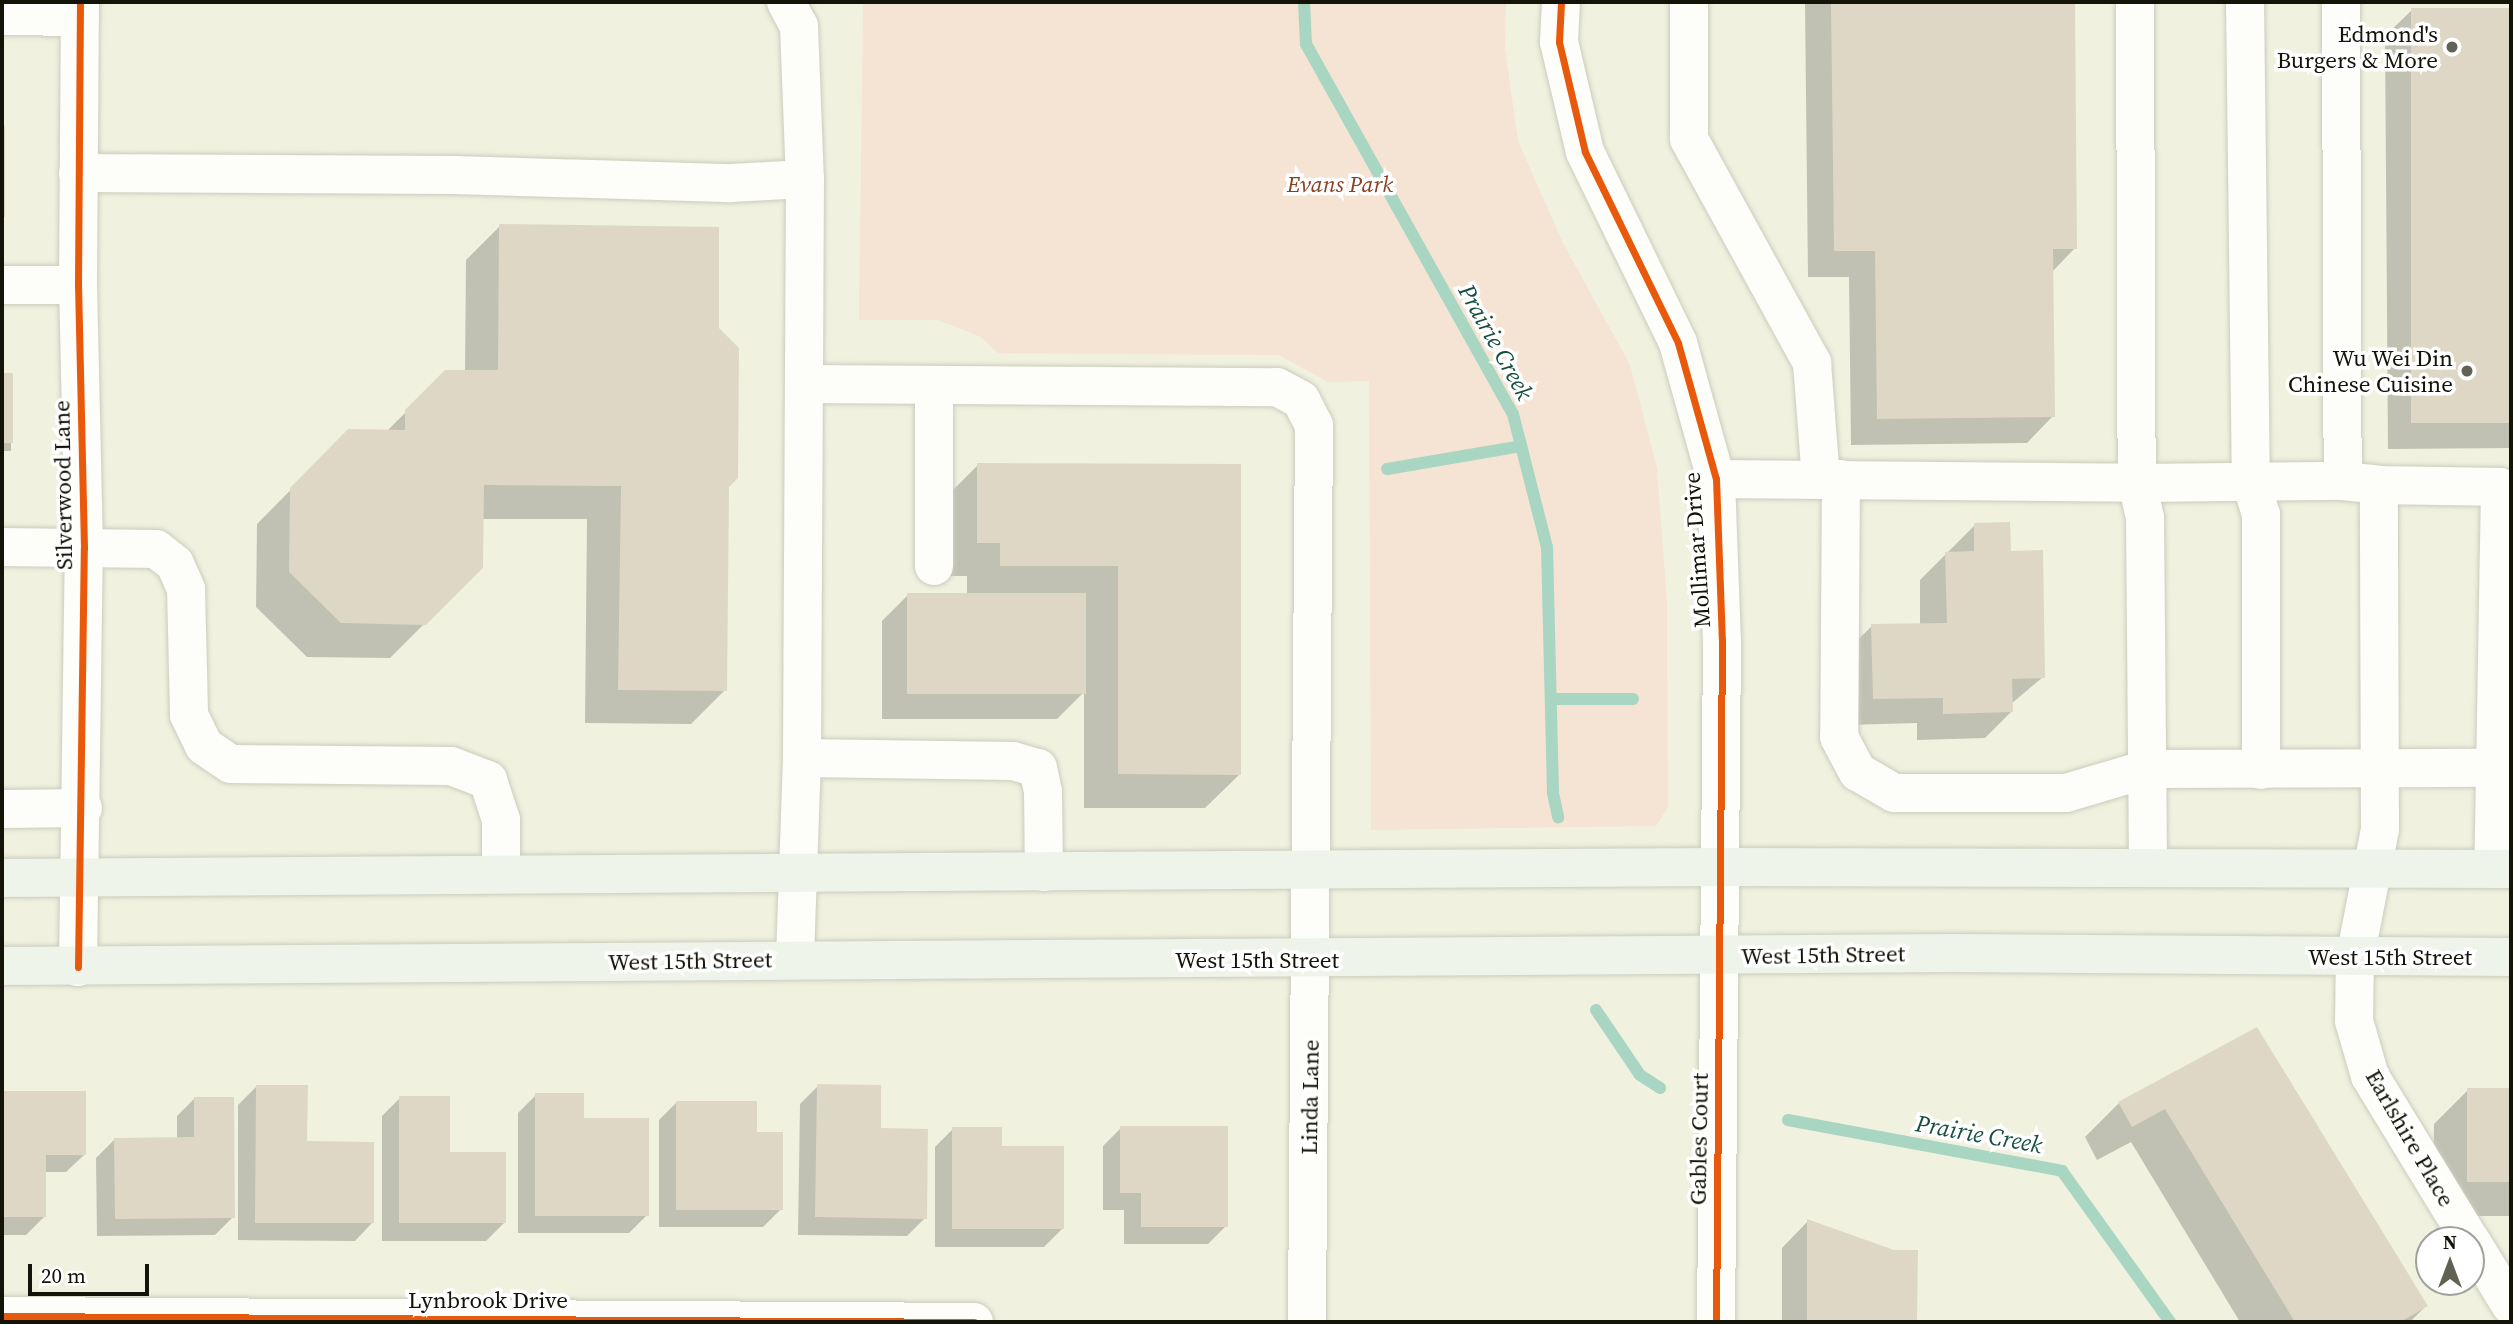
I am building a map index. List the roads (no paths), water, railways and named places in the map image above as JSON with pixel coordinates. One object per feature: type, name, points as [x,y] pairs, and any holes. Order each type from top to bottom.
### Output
[{"type":"main road","points":[[2,878],[1719,867],[2502,869]]},
{"type":"main road","name":"West 15th Street","points":[[2,966],[1719,956],[2511,957]]},
{"type":"street","points":[[786,2],[799,26],[805,179],[802,758],[795,960]]},
{"type":"street","name":"Mollimar Drive","points":[[1561,2],[1559,42],[1585,152],[1678,343],[1716,479],[1722,640],[1719,956]]},
{"type":"street","points":[[1689,2],[1689,139],[1812,363],[1831,479],[1839,737],[1858,772],[1894,793],[2066,793],[2147,769],[2379,768],[2502,750]]},
{"type":"street","points":[[2135,2],[2137,483],[2145,518],[2148,867]]},
{"type":"street","points":[[2245,2],[2251,482],[2261,514],[2261,770]]},
{"type":"street","name":"Earlshire Place","points":[[2342,2],[2361,483],[2379,768],[2380,829],[2355,958],[2354,1021],[2370,1076],[2471,1226]]},
{"type":"street","points":[[2,16],[80,9]]},
{"type":"street","name":"Silverwood Lane","points":[[78,967],[83,808],[84,548],[78,285],[80,9]]},
{"type":"street","points":[[78,173],[468,175],[731,183],[805,179]]},
{"type":"street","points":[[2,285],[78,285]]},
{"type":"street","name":"Linda Lane","points":[[806,384],[1277,387],[1301,400],[1314,425],[1313,960],[1307,1322]]},
{"type":"street","points":[[933,565],[934,385]]},
{"type":"street","points":[[1716,479],[2506,486],[2502,869]]},
{"type":"street","points":[[2,547],[156,549],[175,564],[186,589],[189,715],[204,746],[231,764],[452,766],[488,780],[501,820],[501,874]]},
{"type":"street","points":[[802,758],[1013,761],[1038,768],[1043,792],[1044,872]]},
{"type":"street","points":[[2,809],[83,808]]},
{"type":"street","name":"Gables Court","points":[[1716,1322],[1719,956]]},
{"type":"street","name":"Earlshire Place","points":[[2485,1250],[2511,1306]]},
{"type":"street","name":"Lynbrook Drive","points":[[2,1316],[974,1322]]},
{"type":"waterway","name":"Prairie Creek","points":[[1304,2],[1306,44],[1513,414],[1547,547],[1553,793],[1558,817]]},
{"type":"waterway","points":[[1387,469],[1521,446]]},
{"type":"waterway","points":[[1551,699],[1633,699]]},
{"type":"waterway","name":"Prairie Creek","points":[[1596,1010],[1640,1075],[1660,1088]]},
{"type":"waterway","name":"Prairie Creek","points":[[1788,1120],[2062,1171],[2170,1322]]},
{"type":"place","name":"Edmond's Burgers & More","points":[[2452,47]]},
{"type":"place","name":"Wu Wei Din Chinese Cuisine","points":[[2467,371]]},
{"type":"park label","name":"Evans Park","points":[[1340,184]]}]
